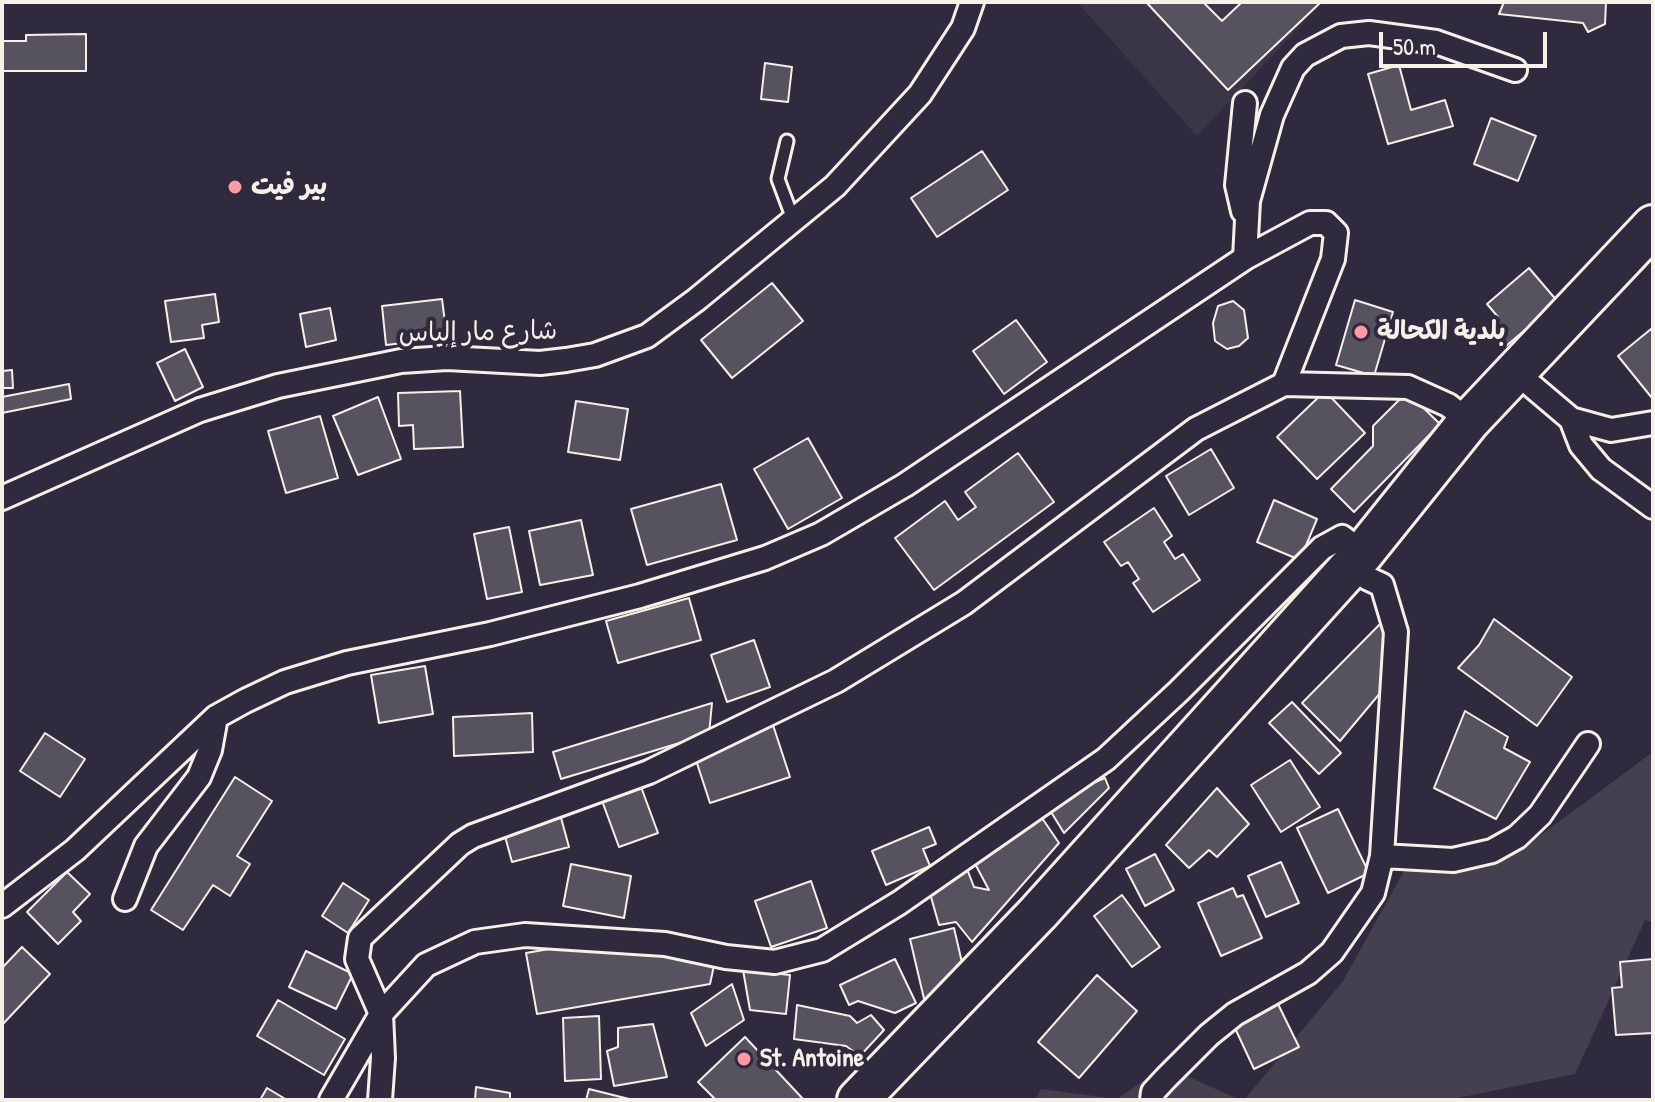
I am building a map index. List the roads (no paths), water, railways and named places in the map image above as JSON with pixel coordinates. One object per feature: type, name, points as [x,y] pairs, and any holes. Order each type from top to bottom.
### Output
[{"type":"highway","points":[[889,1100],[1236,715],[1365,566],[1469,421],[1653,226]]},
{"type":"highway","points":[[858,1100],[1365,566],[1653,251]]},
{"type":"street","name":"شارع مار إلياس","points":[[2,498],[200,410],[278,386],[401,361],[447,358],[540,363],[595,355],[624,346],[669,322],[835,186],[920,94],[963,28],[972,2]]},
{"type":"street","points":[[1245,258],[1246,215],[1272,115],[1293,68],[1321,45],[1341,36],[1369,33],[1407,36],[1476,53],[1515,70]]},
{"type":"street","points":[[1245,103],[1237,194],[1246,215]]},
{"type":"street","points":[[3,903],[75,850],[216,717],[285,682],[321,670],[490,634],[640,596],[765,558],[821,534],[905,485],[1245,258],[1310,223],[1326,223],[1336,233],[1328,273],[1284,384]]},
{"type":"street","points":[[380,1100],[383,1058],[381,1014],[357,959],[360,938],[460,844],[486,830],[649,772],[836,681],[964,603],[1196,429],[1284,384],[1408,387],[1448,405],[1469,421]]},
{"type":"street","points":[[1532,386],[1571,419],[1611,430],[1653,423]]},
{"type":"street","points":[[1571,419],[1587,454],[1653,507]]},
{"type":"street","points":[[331,1100],[381,1014],[426,965],[454,950],[498,937],[611,938],[775,962],[822,950],[899,903],[1106,759],[1322,548],[1342,537],[1382,585],[1396,632],[1382,856],[1373,893],[1332,952],[1308,973],[1235,1014],[1209,1035],[1153,1092],[1152,1100]]},
{"type":"street","points":[[125,899],[146,846],[199,777],[210,750],[216,717]]},
{"type":"street","points":[[1382,856],[1453,860],[1504,844],[1540,815],[1588,744]]},
{"type":"lane","points":[[787,141],[778,179],[790,211],[802,214]]},
{"type":"place","name":"بير فيت","points":[[235,187]]},
{"type":"place","name":"بلدية الكحالة","points":[[1361,332]]},
{"type":"place","name":"St. Antoine","points":[[744,1059]]}]
